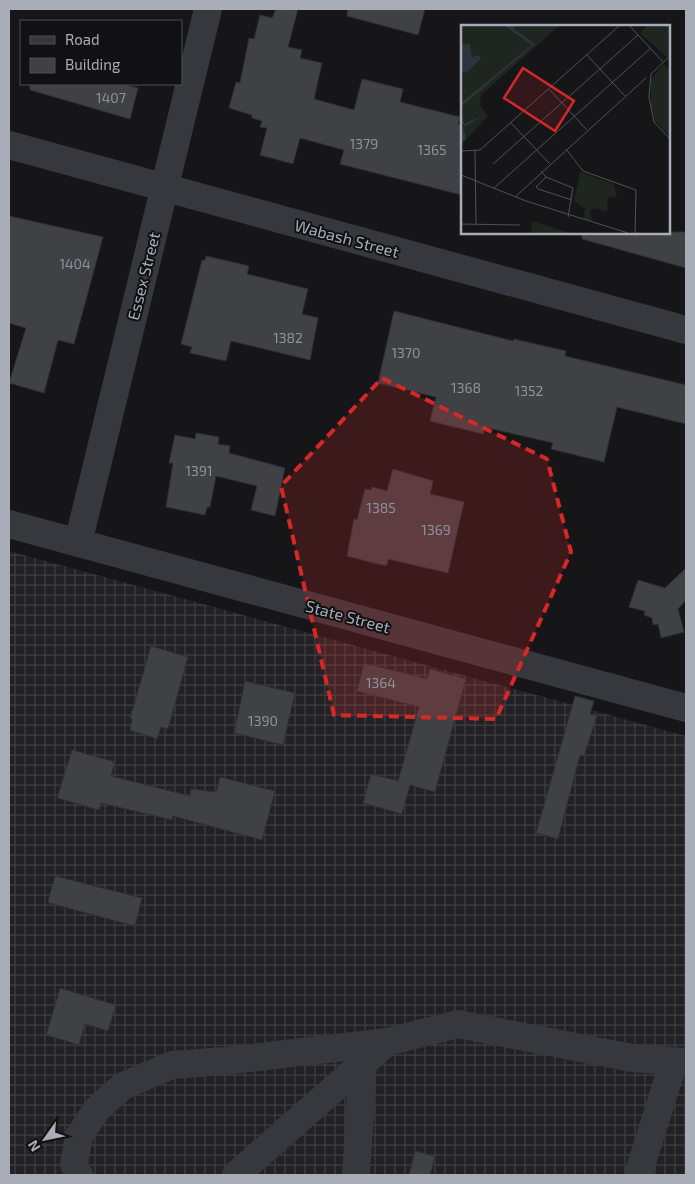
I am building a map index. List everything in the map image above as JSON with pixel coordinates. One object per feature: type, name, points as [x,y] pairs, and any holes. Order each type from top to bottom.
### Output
[{"type":"street","name":"Essex Street","points":[[78,543],[208,9]]},
{"type":"street","name":"Wabash Street","points":[[9,145],[686,330]]},
{"type":"street","name":"State Street","points":[[9,524],[686,708]]},
{"type":"street","points":[[79,1175],[74,1164],[79,1136],[97,1109],[123,1086],[172,1065],[224,1061],[387,1042],[458,1024],[632,1058],[680,1061],[638,1175]]},
{"type":"street","points":[[236,1175],[387,1042]]},
{"type":"street","points":[[356,1175],[363,1063]]},
{"type":"highlighted area","points":[[382,378],[547,459],[571,552],[496,719],[334,715],[281,486]]},
{"type":"shaded area","points":[[9,551],[686,736],[686,1175],[9,1175]]},
{"type":"building","points":[[276,9],[298,9],[288,47],[302,50],[300,58],[322,63],[314,99],[354,110],[362,79],[403,89],[400,102],[460,117],[458,124],[461,125],[461,195],[340,164],[344,150],[300,138],[293,164],[260,155],[267,128],[260,127],[262,121],[252,118],[252,115],[229,108],[236,82],[240,83],[249,38],[254,39],[260,15],[272,18]]},
{"type":"building","points":[[348,9],[425,9],[418,35],[347,16]]},
{"type":"building","points":[[30,85],[126,85],[138,88],[130,119],[30,90]]},
{"type":"building","points":[[9,216],[103,237],[74,344],[58,340],[44,393],[9,383],[26,328],[9,323]]},
{"type":"building","points":[[670,232],[686,232],[686,268],[582,239],[582,234],[670,234]]},
{"type":"building","points":[[206,256],[249,266],[247,274],[308,289],[302,314],[318,318],[310,360],[231,341],[226,361],[190,353],[192,347],[181,344],[202,260],[205,260]]},
{"type":"building","points":[[394,311],[513,341],[514,339],[566,351],[565,356],[686,385],[686,424],[617,407],[604,462],[551,449],[553,443],[484,427],[483,434],[430,421],[436,397],[378,383]]},
{"type":"building","points":[[196,433],[219,437],[218,444],[230,446],[229,453],[285,468],[275,516],[251,510],[257,486],[216,476],[210,507],[207,507],[205,515],[166,507],[173,463],[169,463],[175,435],[195,439]]},
{"type":"building","points":[[393,469],[433,481],[430,494],[464,502],[448,573],[388,559],[387,565],[382,565],[347,556],[354,519],[357,520],[365,489],[371,490],[372,487],[387,491]]},
{"type":"building","points":[[686,568],[686,600],[678,609],[684,632],[661,638],[658,624],[653,625],[652,618],[644,615],[645,611],[629,607],[638,580],[665,588]]},
{"type":"building","points":[[151,646],[188,657],[168,729],[161,727],[157,739],[130,730],[132,719],[130,718]]},
{"type":"building","points":[[364,663],[427,679],[430,669],[466,679],[435,792],[410,785],[402,814],[363,803],[371,774],[398,781],[419,707],[357,691]]},
{"type":"building","points":[[245,681],[295,693],[283,745],[234,733]]},
{"type":"building","points":[[575,696],[594,701],[590,714],[597,716],[584,756],[580,755],[558,839],[536,833]]},
{"type":"building","points":[[72,750],[115,762],[111,776],[190,796],[191,789],[216,792],[220,777],[275,791],[262,840],[173,816],[172,820],[101,803],[99,810],[57,798]]},
{"type":"building","points":[[55,876],[142,898],[135,926],[49,903]]},
{"type":"building","points":[[60,988],[116,1005],[108,1031],[85,1024],[79,1045],[46,1035]]},
{"type":"building","points":[[415,1151],[435,1156],[430,1175],[409,1175]]}]
